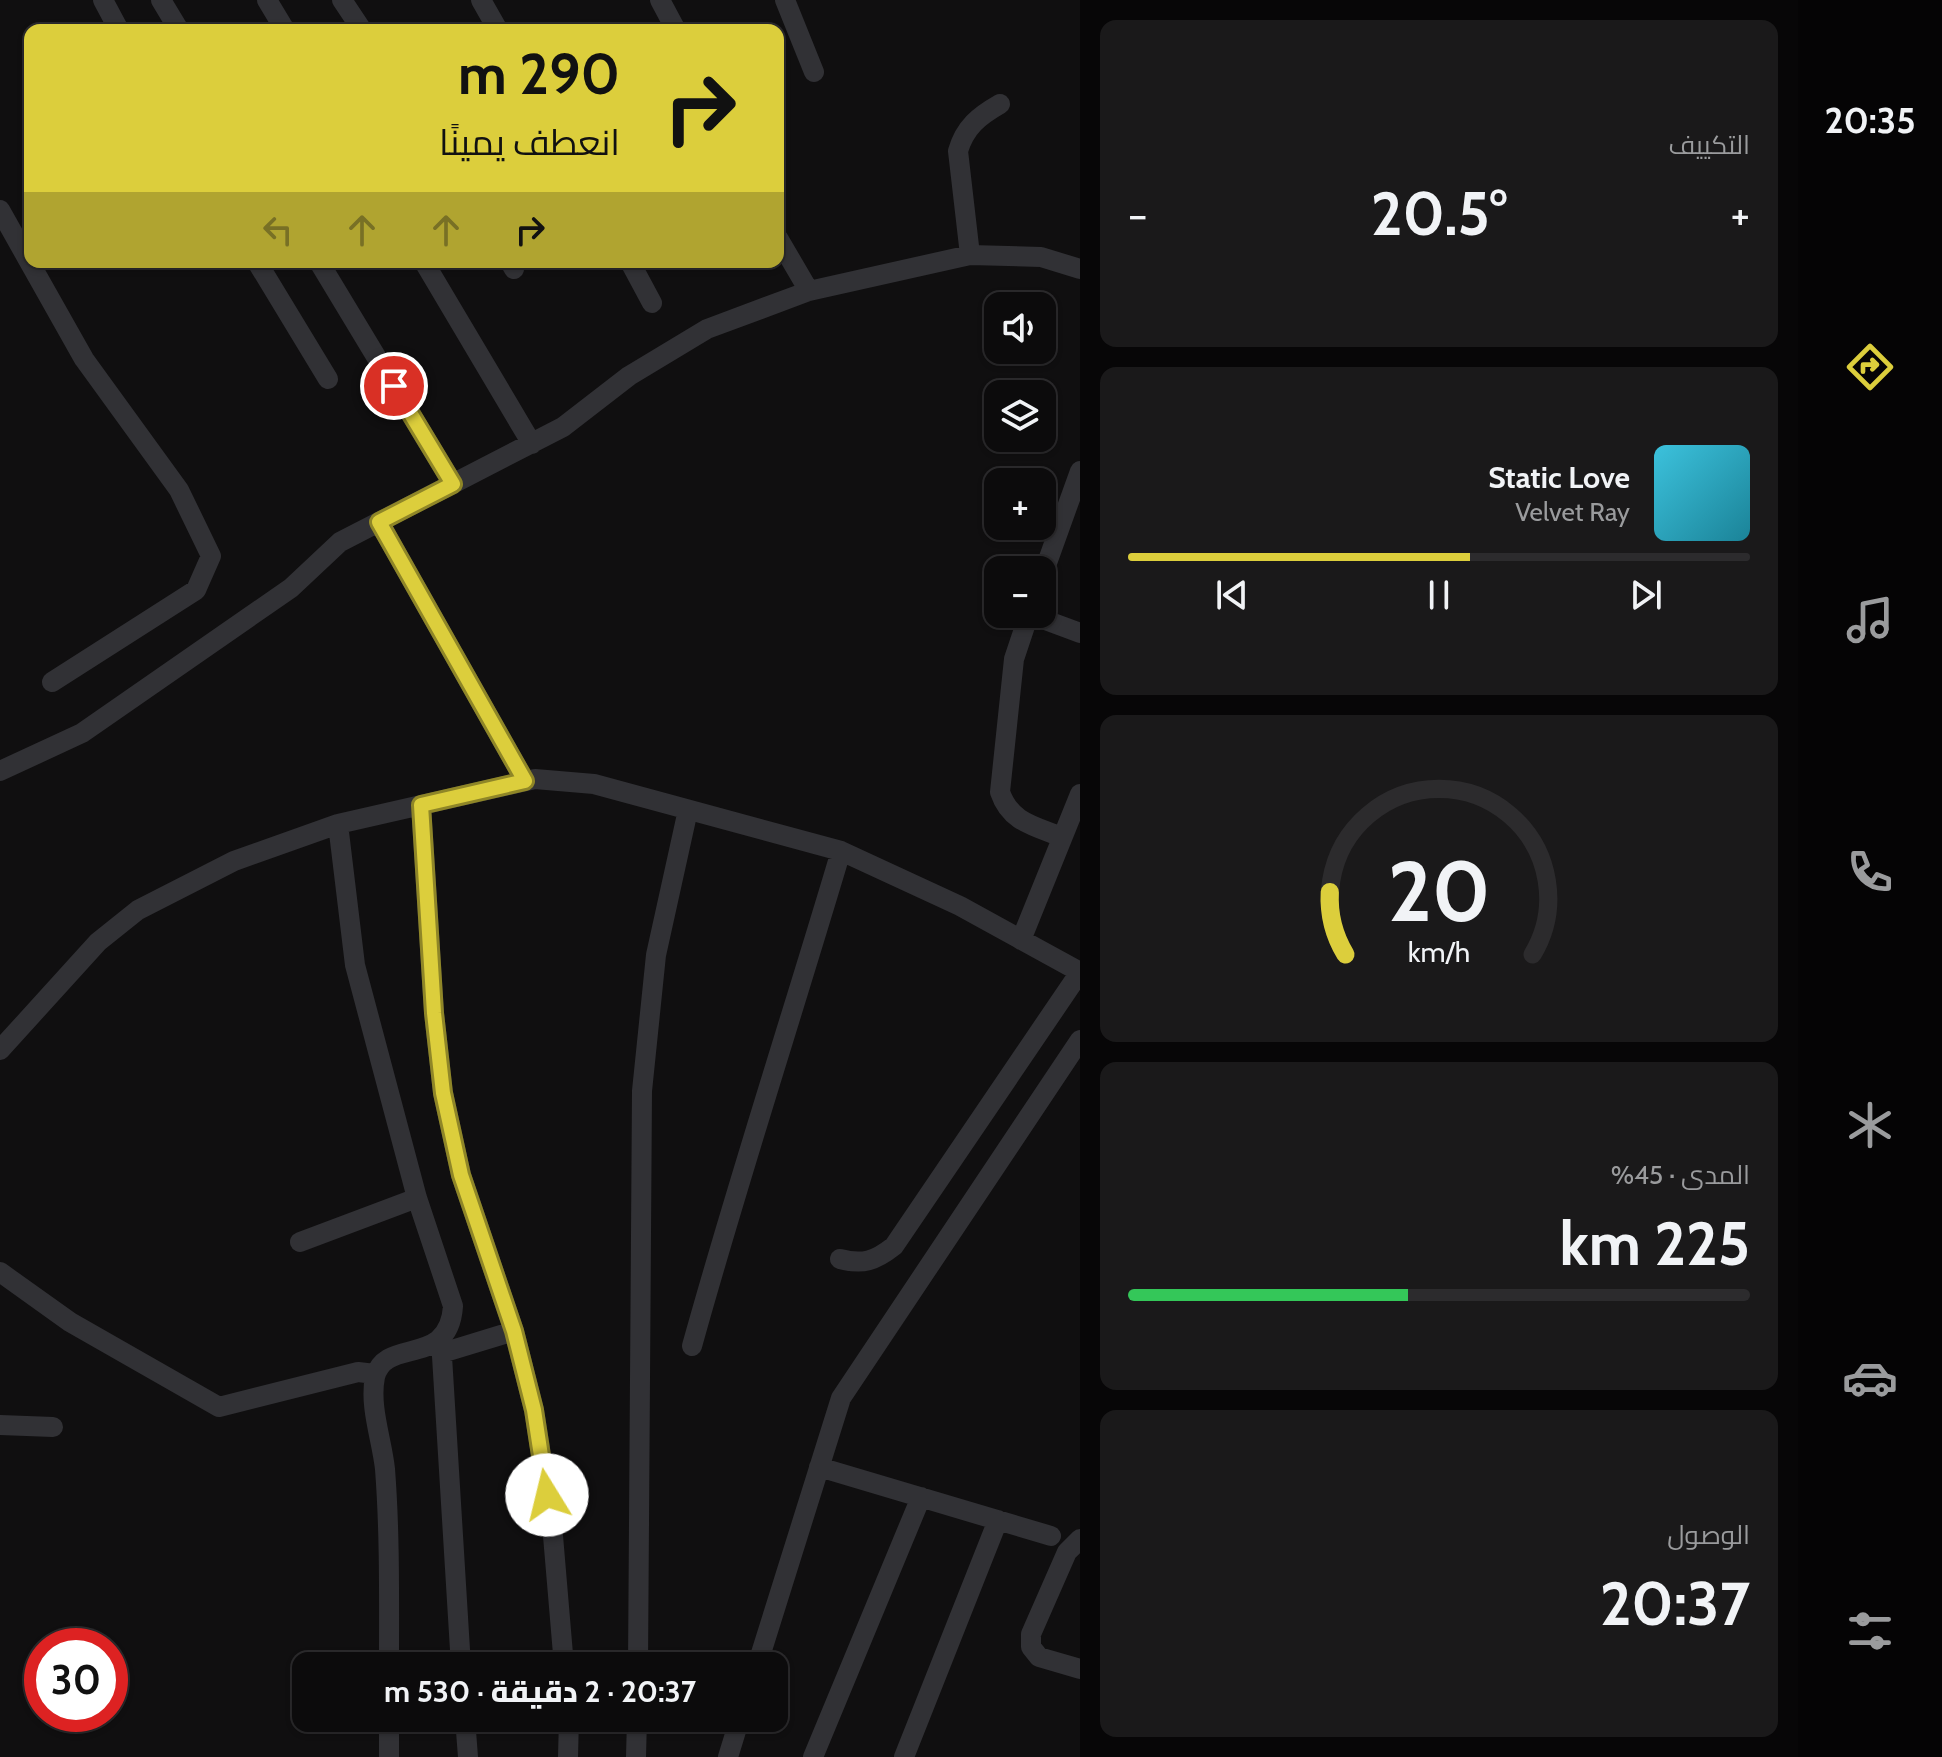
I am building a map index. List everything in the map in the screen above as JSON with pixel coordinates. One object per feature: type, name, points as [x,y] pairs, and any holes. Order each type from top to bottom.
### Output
[{"type":"street","points":[[103,0],[116,24]]},
{"type":"street","points":[[161,0],[175,24]]},
{"type":"street","points":[[267,0],[281,24]]},
{"type":"street","points":[[342,0],[358,24]]},
{"type":"street","points":[[481,0],[495,24]]},
{"type":"street","points":[[660,0],[673,24]]},
{"type":"street","points":[[785,0],[814,72]]},
{"type":"street","points":[[970,255],[958,151],[962,137],[977,118],[1000,104]]},
{"type":"street","points":[[0,210],[24,253]]},
{"type":"street","points":[[784,248],[809,291]]},
{"type":"street","points":[[0,771],[82,733],[291,588],[340,542],[563,427],[629,376],[707,329],[809,291],[970,255],[1041,257],[1080,269]]},
{"type":"street","points":[[33,268],[84,359],[179,490],[211,556],[196,590],[52,682]]},
{"type":"street","points":[[261,268],[328,379]]},
{"type":"street","points":[[323,268],[453,484]]},
{"type":"street","points":[[428,268],[532,444]]},
{"type":"street","points":[[633,268],[652,303]]},
{"type":"street","points":[[1050,556],[1080,471]]},
{"type":"street","points":[[379,522],[525,781]]},
{"type":"street","points":[[1056,624],[1080,633]]},
{"type":"street","points":[[1024,628],[1014,659],[1000,792],[1006,809],[1017,820],[1062,837]]},
{"type":"street","points":[[0,1050],[98,942],[138,910],[234,861],[338,824],[525,781],[560,779],[594,784],[841,851],[960,906],[1080,972],[894,1246],[876,1260],[856,1263],[840,1259]]},
{"type":"street","points":[[1021,940],[1080,794]]},
{"type":"street","points":[[421,805],[434,1013],[443,1093],[461,1175],[514,1331],[534,1410],[552,1524],[563,1652]]},
{"type":"street","points":[[638,1652],[642,1091],[656,955],[688,810]]},
{"type":"street","points":[[338,824],[355,965],[417,1198],[453,1306],[452,1323],[442,1347],[460,1652]]},
{"type":"street","points":[[692,1346],[735,1189],[779,1062],[841,851]]},
{"type":"street","points":[[761,1652],[841,1398],[1080,1040]]},
{"type":"street","points":[[300,1242],[417,1198]]},
{"type":"street","points":[[3,1280],[219,1407],[358,1372],[375,1374]]},
{"type":"street","points":[[389,1652],[385,1483],[374,1391],[375,1374],[386,1360],[514,1331]]},
{"type":"street","points":[[0,1425],[53,1427]]},
{"type":"street","points":[[819,1467],[1051,1536]]},
{"type":"street","points":[[813,1757],[921,1497]]},
{"type":"street","points":[[904,1757],[998,1520]]},
{"type":"street","points":[[1080,1539],[1067,1552],[1031,1634],[1031,1647],[1039,1657],[1080,1669]]},
{"type":"street","points":[[389,1732],[389,1757]]},
{"type":"street","points":[[466,1732],[468,1757]]},
{"type":"street","points":[[568,1757],[569,1732]]},
{"type":"street","points":[[636,1757],[637,1732]]},
{"type":"street","points":[[728,1757],[736,1732]]},
{"type":"route","points":[[394,386],[453,484],[379,522],[525,781],[421,805],[434,1013],[443,1093],[461,1175],[514,1331],[534,1410],[547,1495]]}]
